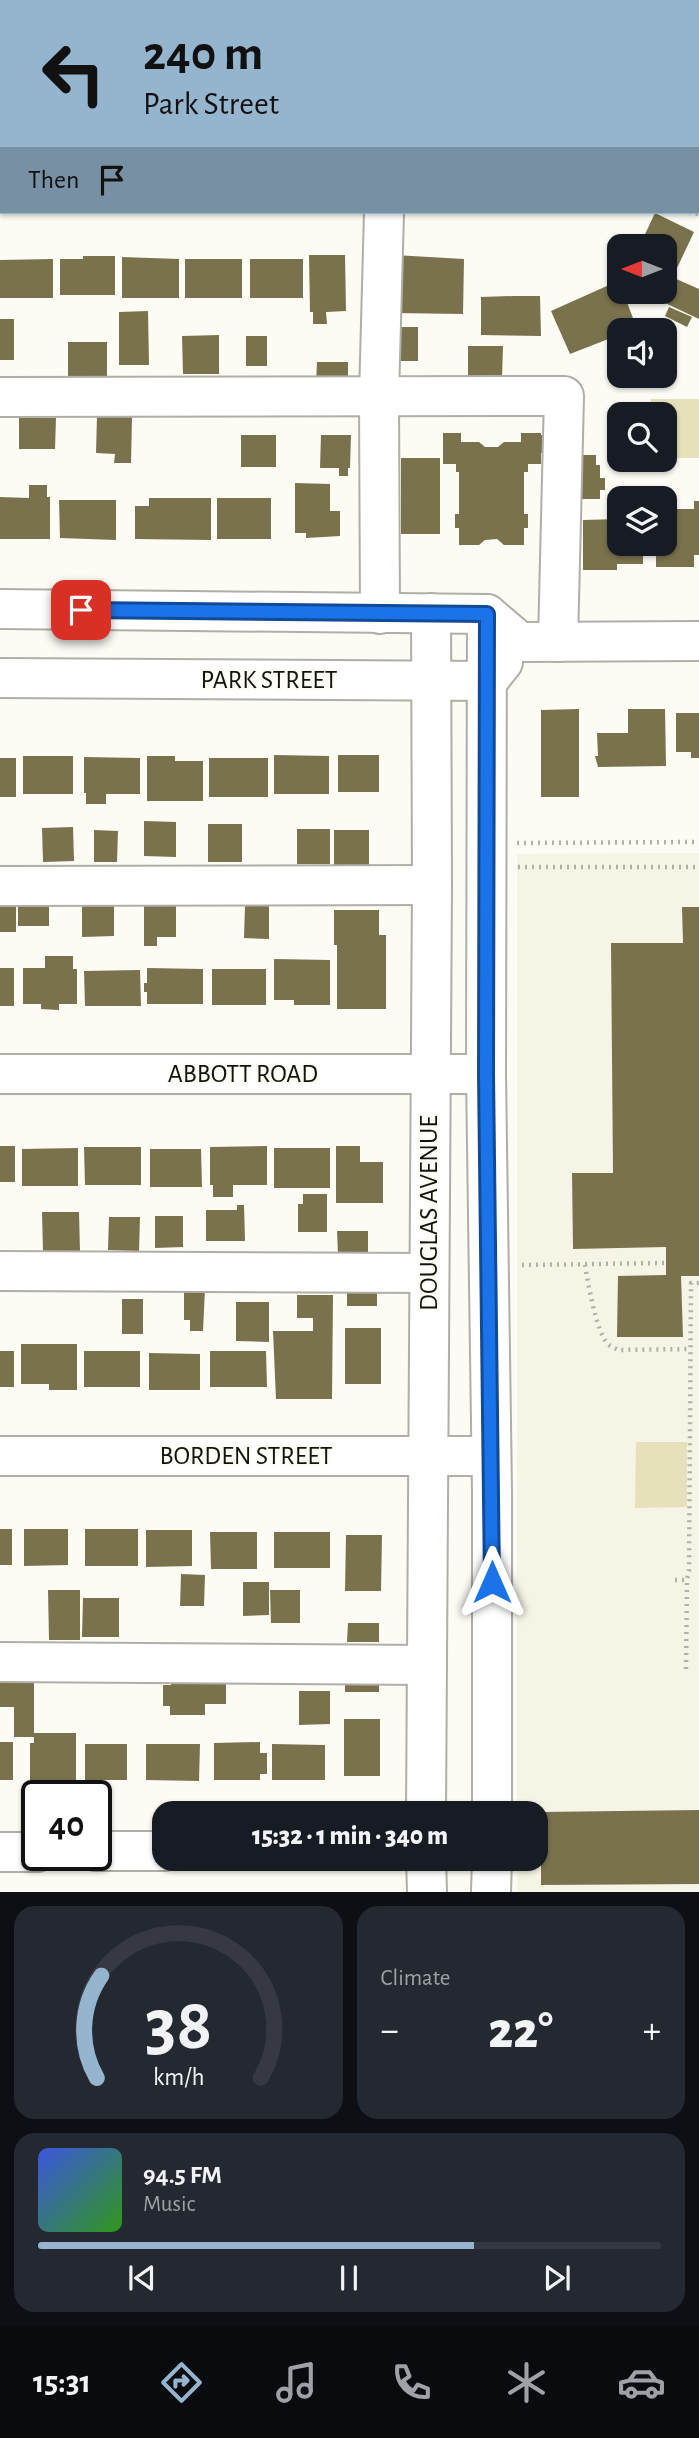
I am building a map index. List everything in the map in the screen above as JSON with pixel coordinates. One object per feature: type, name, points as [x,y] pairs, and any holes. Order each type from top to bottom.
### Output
[{"type":"street","points":[[380,614],[379,397],[384,214]]},
{"type":"street","points":[[0,397],[564,396],[558,642]]},
{"type":"street","points":[[0,609],[487,614],[520,642],[699,641]]},
{"type":"street","name":"DOUGLAS AVENUE","points":[[426,1801],[432,885],[431,613]]},
{"type":"street","points":[[487,614],[486,1074],[492,1801]]},
{"type":"street","points":[[488,681],[520,642]]},
{"type":"street","name":"PARK STREET","points":[[0,678],[488,681]]},
{"type":"street","points":[[0,886],[432,885]]},
{"type":"street","name":"ABBOTT ROAD","points":[[0,1074],[486,1074]]},
{"type":"street","points":[[0,1271],[429,1273]]},
{"type":"street","name":"BORDEN STREET","points":[[0,1455],[491,1456]]},
{"type":"street","points":[[0,1662],[427,1665]]},
{"type":"street","points":[[112,1851],[152,1851]]},
{"type":"street","points":[[0,1852],[21,1852]]},
{"type":"street","points":[[426,1871],[426,1892]]},
{"type":"street","points":[[491,1892],[492,1871]]},
{"type":"path","points":[[488,855],[699,842]]},
{"type":"path","points":[[488,855],[699,867]]},
{"type":"path","points":[[489,1265],[666,1263]]},
{"type":"path","points":[[585,1265],[589,1289],[608,1344],[618,1350],[690,1349]]},
{"type":"path","points":[[686,1669],[691,1276]]},
{"type":"path","points":[[691,1283],[699,1283]]},
{"type":"path","points":[[675,1580],[687,1580]]},
{"type":"path","points":[[678,1655],[686,1655]]},
{"type":"shaded area","points":[[651,399],[699,399],[699,458],[677,458],[677,402],[651,402]]},
{"type":"shaded area","points":[[699,853],[699,1892],[517,1892],[517,1871],[548,1871],[548,1801],[517,1801],[517,854]]},
{"type":"shaded area","points":[[636,1442],[687,1442],[687,1507],[635,1508]]},
{"type":"building","points":[[655,214],[694,232],[677,268],[677,234],[645,234]]},
{"type":"building","points":[[309,255],[345,255],[346,311],[326,312],[327,324],[313,324],[313,312],[310,312]]},
{"type":"building","points":[[394,255],[464,259],[463,314],[394,313]]},
{"type":"building","points":[[83,256],[115,256],[115,295],[60,295],[60,259],[83,259]]},
{"type":"building","points":[[122,257],[179,259],[179,298],[122,298]]},
{"type":"building","points":[[53,259],[53,298],[0,298],[0,260]]},
{"type":"building","points":[[185,259],[242,259],[242,298],[185,298]]},
{"type":"building","points":[[250,259],[303,259],[303,298],[250,298]]},
{"type":"building","points":[[677,279],[699,289],[699,319],[667,304],[677,304]]},
{"type":"building","points":[[607,286],[607,304],[628,304],[633,318],[607,318],[607,340],[570,354],[551,311]]},
{"type":"building","points":[[540,296],[541,336],[481,335],[481,297]]},
{"type":"building","points":[[669,307],[692,317],[687,327],[677,322],[677,318],[665,316]]},
{"type":"building","points":[[148,311],[149,365],[119,365],[119,312]]},
{"type":"building","points":[[0,319],[14,319],[14,360],[0,360]]},
{"type":"building","points":[[395,327],[418,327],[418,361],[395,361]]},
{"type":"building","points":[[219,335],[219,374],[183,374],[182,336]]},
{"type":"building","points":[[246,336],[267,336],[267,366],[246,366]]},
{"type":"building","points":[[68,342],[107,342],[107,378],[68,378]]},
{"type":"building","points":[[468,346],[503,346],[502,379],[468,379]]},
{"type":"building","points":[[317,362],[348,362],[348,383],[316,383]]},
{"type":"building","points":[[97,416],[132,417],[131,463],[114,463],[115,454],[96,453]]},
{"type":"building","points":[[19,418],[56,418],[55,449],[19,449]]},
{"type":"building","points":[[443,433],[461,433],[461,442],[479,442],[485,447],[498,447],[504,442],[521,442],[521,433],[546,435],[546,453],[541,453],[541,464],[528,464],[528,472],[524,472],[524,514],[528,514],[528,528],[524,528],[524,545],[504,545],[497,539],[485,540],[479,545],[459,545],[459,528],[455,528],[455,514],[459,514],[459,472],[456,472],[456,464],[443,464]]},
{"type":"building","points":[[241,435],[276,435],[276,467],[241,467]]},
{"type":"building","points":[[321,435],[351,435],[348,476],[339,476],[339,468],[320,468]]},
{"type":"building","points":[[580,455],[596,455],[596,465],[600,465],[600,478],[605,478],[605,490],[600,490],[600,499],[575,499]]},
{"type":"building","points":[[401,458],[440,458],[440,534],[401,534]]},
{"type":"building","points":[[295,483],[330,484],[330,511],[340,511],[340,536],[306,538],[306,533],[295,533]]},
{"type":"building","points":[[29,485],[47,485],[47,497],[50,497],[50,539],[0,539],[0,497],[29,498]]},
{"type":"building","points":[[149,498],[211,498],[211,540],[135,539],[135,506],[149,506]]},
{"type":"building","points":[[217,498],[271,498],[271,539],[217,539]]},
{"type":"building","points":[[59,500],[116,500],[116,540],[60,538]]},
{"type":"building","points":[[694,501],[699,501],[699,555],[694,555],[694,567],[656,567],[656,556],[677,556],[677,509],[694,509]]},
{"type":"building","points":[[607,519],[607,556],[643,556],[643,564],[617,564],[617,570],[583,570],[583,520]]},
{"type":"building","points":[[579,709],[579,797],[541,797],[541,710]]},
{"type":"building","points":[[628,709],[665,709],[666,766],[598,767],[595,756],[598,756],[597,733],[628,733]]},
{"type":"building","points":[[676,713],[699,713],[699,758],[691,758],[691,752],[676,752]]},
{"type":"building","points":[[274,755],[329,756],[329,794],[274,794]]},
{"type":"building","points":[[338,755],[379,755],[379,792],[338,792]]},
{"type":"building","points":[[23,756],[73,756],[73,794],[23,794]]},
{"type":"building","points":[[147,756],[175,756],[175,761],[203,761],[203,801],[147,801]]},
{"type":"building","points":[[84,757],[140,758],[140,794],[106,794],[106,804],[86,804]]},
{"type":"building","points":[[0,758],[16,758],[16,797],[0,797]]},
{"type":"building","points":[[209,758],[268,758],[268,797],[209,797]]},
{"type":"building","points":[[144,821],[176,822],[176,857],[144,856]]},
{"type":"building","points":[[208,824],[242,824],[242,862],[208,862]]},
{"type":"building","points":[[73,827],[74,861],[43,862],[42,828]]},
{"type":"building","points":[[297,829],[330,829],[330,864],[297,864]]},
{"type":"building","points":[[94,830],[118,831],[117,862],[94,862]]},
{"type":"building","points":[[334,830],[369,830],[369,870],[334,870]]},
{"type":"building","points":[[18,897],[49,897],[49,926],[18,926]]},
{"type":"building","points":[[0,898],[16,898],[16,932],[0,932]]},
{"type":"building","points":[[114,901],[114,936],[82,937],[82,902]]},
{"type":"building","points":[[144,901],[176,901],[176,937],[157,937],[157,946],[144,946]]},
{"type":"building","points":[[245,905],[269,906],[269,939],[244,938]]},
{"type":"building","points":[[682,907],[699,907],[699,1276],[681,1276],[683,1337],[617,1337],[618,1276],[666,1275],[666,1247],[573,1249],[572,1173],[613,1173],[611,943],[683,943]]},
{"type":"building","points":[[334,910],[379,910],[379,935],[386,935],[386,1009],[337,1009]]},
{"type":"building","points":[[45,956],[73,956],[73,969],[77,969],[77,1004],[59,1004],[59,1010],[41,1009],[41,1004],[23,1004],[23,968],[45,968]]},
{"type":"building","points":[[274,959],[330,960],[330,1005],[294,1005],[294,1000],[274,1000]]},
{"type":"building","points":[[0,968],[14,968],[14,1006],[0,1006]]},
{"type":"building","points":[[147,968],[203,969],[203,1004],[147,1004],[144,983],[147,983]]},
{"type":"building","points":[[212,969],[266,969],[266,1005],[212,1005]]},
{"type":"building","points":[[140,970],[141,1006],[85,1006],[84,971]]},
{"type":"building","points":[[0,1146],[15,1146],[15,1182],[0,1182]]},
{"type":"building","points":[[267,1146],[267,1185],[233,1185],[233,1197],[213,1197],[213,1185],[210,1185],[210,1147]]},
{"type":"building","points":[[336,1146],[360,1146],[360,1162],[383,1162],[383,1203],[336,1203]]},
{"type":"building","points":[[84,1147],[141,1147],[141,1185],[85,1185]]},
{"type":"building","points":[[78,1148],[78,1186],[22,1186],[22,1149]]},
{"type":"building","points":[[274,1148],[330,1148],[330,1188],[274,1188]]},
{"type":"building","points":[[150,1149],[201,1149],[202,1187],[150,1187]]},
{"type":"building","points":[[303,1194],[327,1194],[327,1232],[298,1232],[298,1204],[303,1204]]},
{"type":"building","points":[[237,1205],[244,1205],[245,1241],[206,1241],[206,1210],[237,1210]]},
{"type":"building","points":[[42,1212],[79,1212],[80,1251],[43,1252]]},
{"type":"building","points":[[155,1216],[183,1216],[183,1247],[155,1248]]},
{"type":"building","points":[[109,1217],[140,1217],[139,1251],[108,1250]]},
{"type":"building","points":[[337,1231],[368,1231],[368,1254],[338,1255]]},
{"type":"building","points":[[347,1283],[377,1283],[377,1306],[347,1306]]},
{"type":"building","points":[[184,1289],[205,1289],[203,1331],[190,1331],[190,1320],[184,1320]]},
{"type":"building","points":[[297,1295],[333,1295],[332,1399],[276,1399],[273,1331],[313,1331],[313,1318],[297,1318]]},
{"type":"building","points":[[122,1299],[143,1299],[143,1334],[122,1334]]},
{"type":"building","points":[[236,1302],[269,1302],[269,1342],[236,1341]]},
{"type":"building","points":[[345,1328],[381,1328],[381,1384],[345,1384]]},
{"type":"building","points":[[21,1344],[77,1344],[77,1390],[49,1390],[49,1384],[21,1384]]},
{"type":"building","points":[[0,1351],[14,1351],[14,1387],[0,1387]]},
{"type":"building","points":[[84,1351],[140,1351],[140,1387],[84,1387]]},
{"type":"building","points":[[210,1351],[266,1351],[267,1387],[210,1387]]},
{"type":"building","points":[[149,1353],[200,1354],[200,1390],[149,1390]]},
{"type":"building","points":[[0,1529],[12,1529],[12,1565],[0,1565]]},
{"type":"building","points":[[24,1529],[68,1529],[68,1565],[24,1566]]},
{"type":"building","points":[[85,1529],[138,1529],[138,1566],[85,1566]]},
{"type":"building","points":[[146,1530],[192,1530],[192,1566],[146,1567]]},
{"type":"building","points":[[210,1532],[257,1532],[257,1569],[211,1569]]},
{"type":"building","points":[[274,1532],[330,1532],[330,1568],[274,1568]]},
{"type":"building","points":[[346,1535],[382,1535],[381,1591],[345,1591]]},
{"type":"building","points":[[181,1574],[205,1575],[204,1606],[180,1606]]},
{"type":"building","points":[[243,1582],[269,1582],[269,1615],[243,1616]]},
{"type":"building","points":[[48,1590],[80,1590],[80,1640],[49,1640]]},
{"type":"building","points":[[270,1590],[300,1590],[300,1623],[271,1623]]},
{"type":"building","points":[[83,1598],[119,1598],[119,1637],[82,1637]]},
{"type":"building","points":[[348,1623],[379,1623],[379,1642],[347,1642]]},
{"type":"building","points":[[345,1668],[379,1668],[379,1692],[345,1692]]},
{"type":"building","points":[[226,1673],[226,1704],[205,1704],[205,1715],[170,1715],[170,1706],[163,1706],[163,1685],[171,1685],[171,1681]]},
{"type":"building","points":[[0,1675],[34,1677],[34,1733],[76,1733],[76,1780],[30,1780],[30,1743],[34,1743],[34,1737],[14,1737],[14,1707],[0,1707]]},
{"type":"building","points":[[299,1691],[330,1691],[330,1724],[299,1725]]},
{"type":"building","points":[[344,1719],[380,1719],[380,1776],[344,1776]]},
{"type":"building","points":[[0,1742],[13,1742],[13,1780],[0,1780]]},
{"type":"building","points":[[260,1742],[260,1753],[267,1753],[267,1774],[260,1774],[260,1780],[214,1780],[214,1743]]},
{"type":"building","points":[[85,1744],[127,1744],[127,1780],[85,1780]]},
{"type":"building","points":[[146,1744],[200,1744],[199,1781],[146,1780]]},
{"type":"building","points":[[272,1744],[325,1745],[325,1780],[272,1780]]},
{"type":"building","points":[[699,1810],[699,1884],[541,1885],[541,1871],[548,1871],[548,1812]]},
{"type":"route","points":[[81,610],[487,614],[486,1074],[492,1582]]}]
